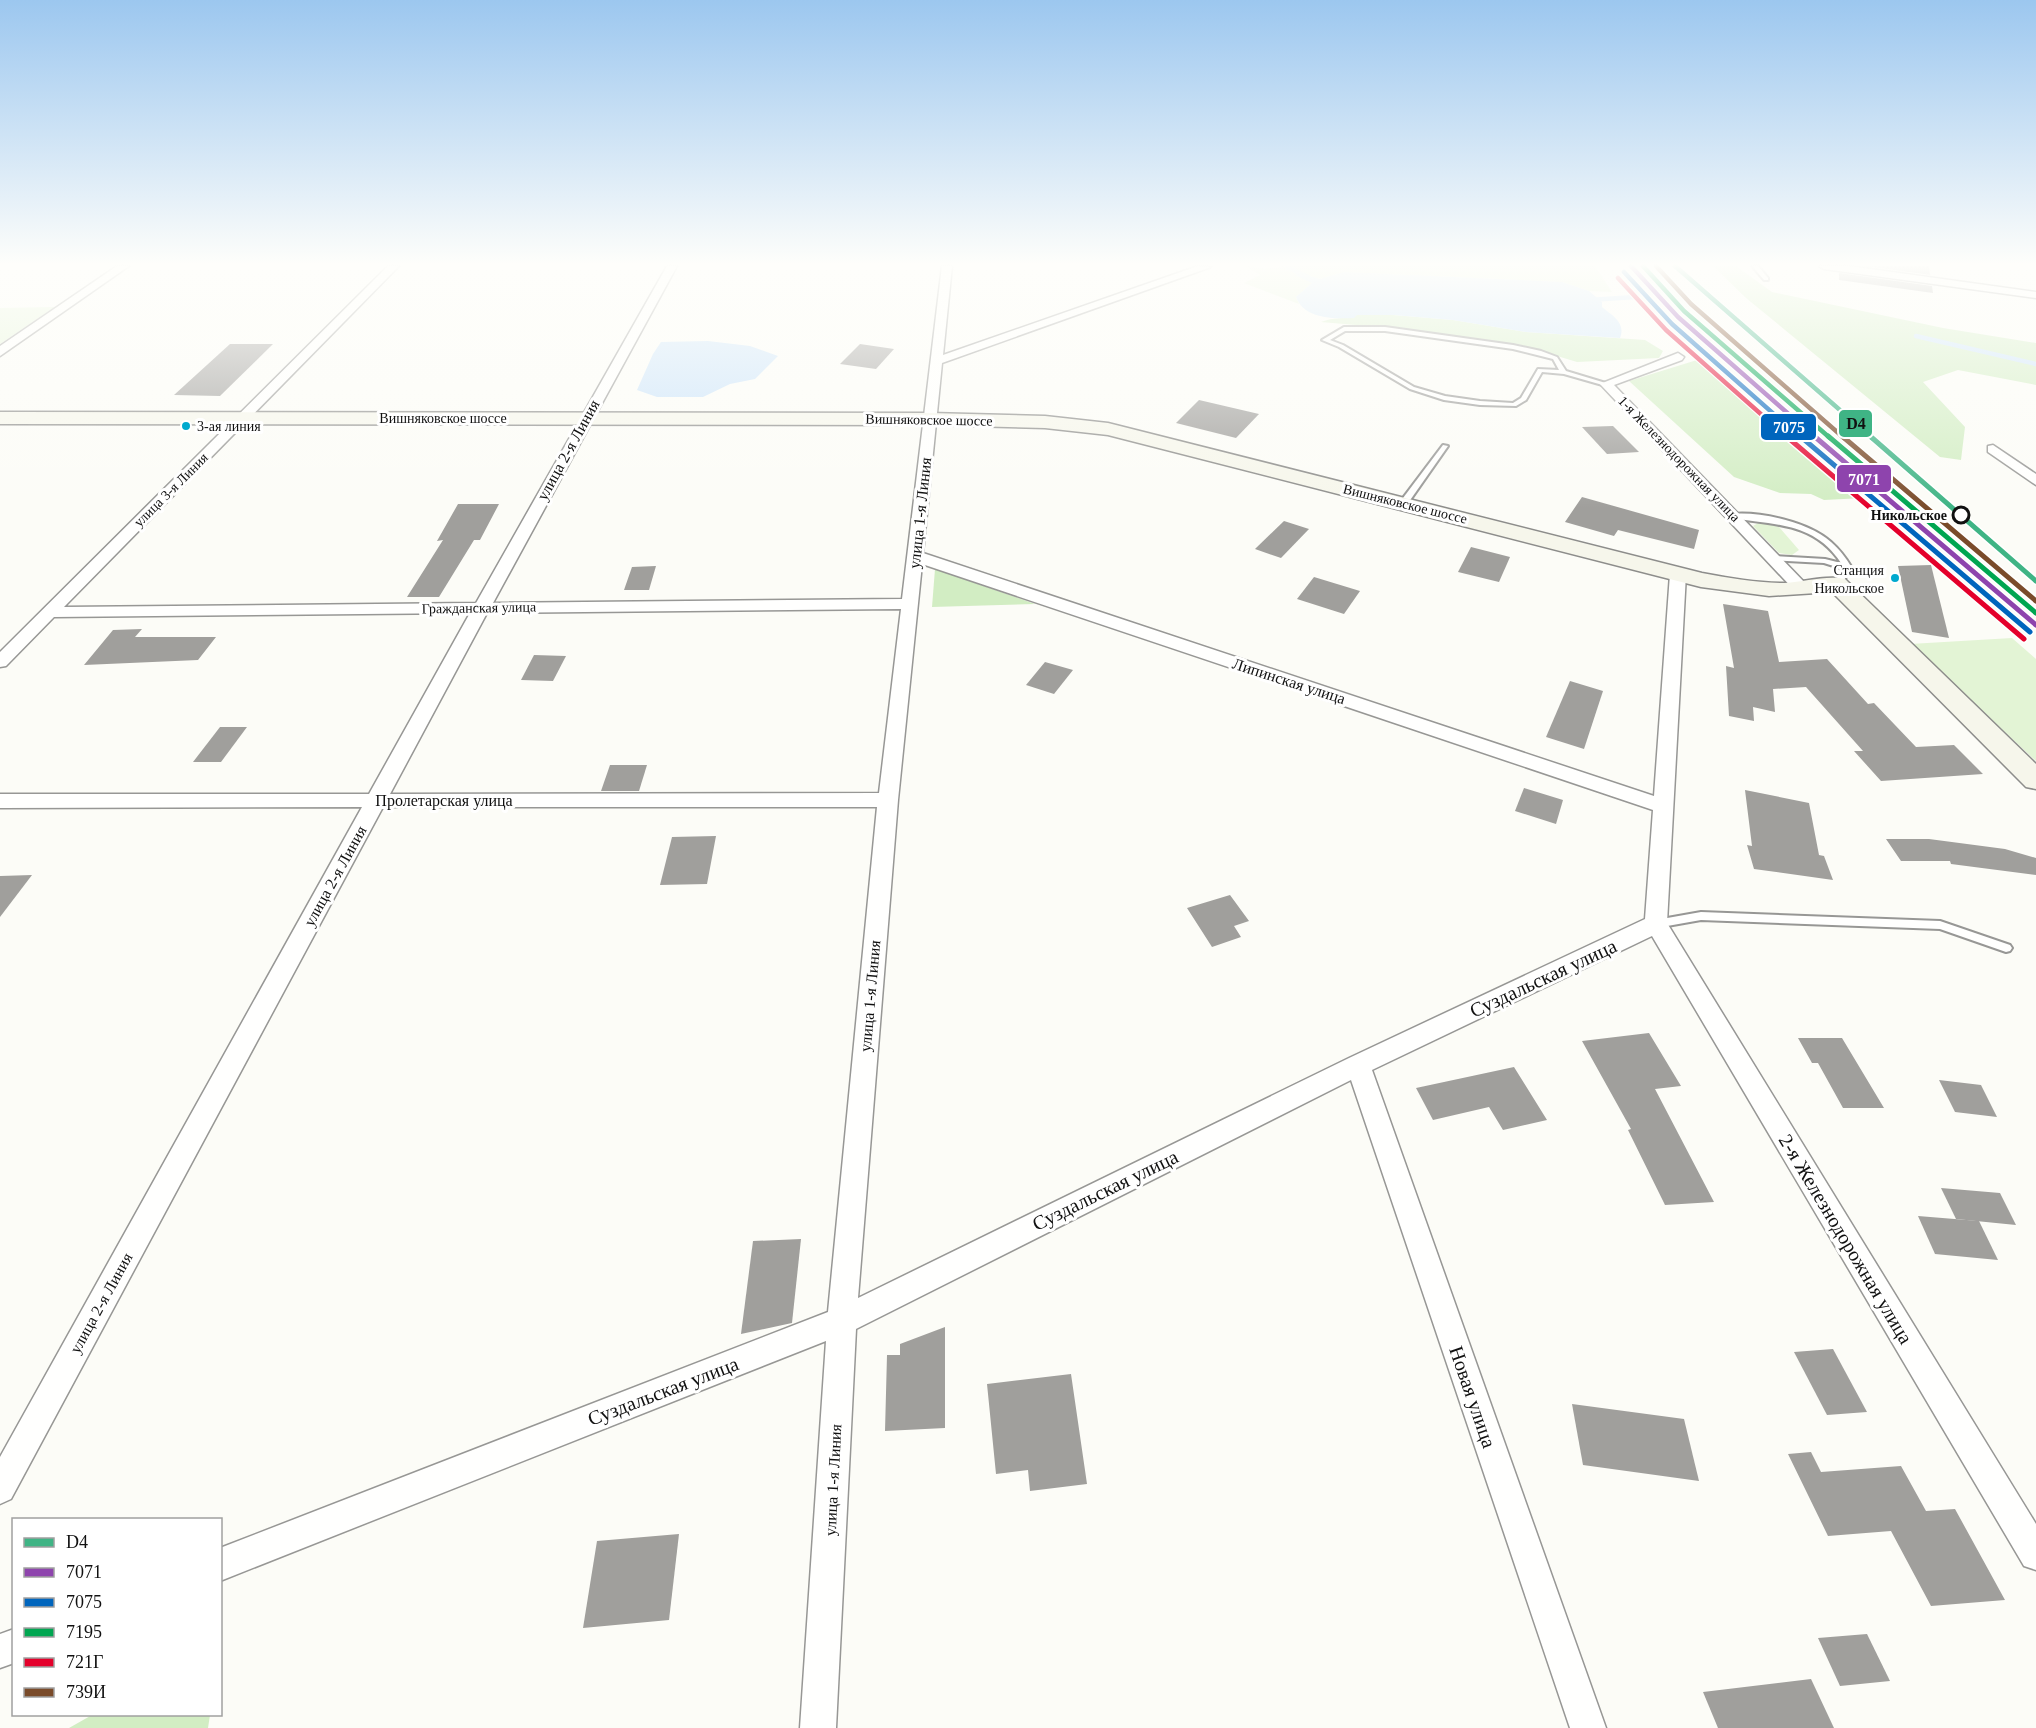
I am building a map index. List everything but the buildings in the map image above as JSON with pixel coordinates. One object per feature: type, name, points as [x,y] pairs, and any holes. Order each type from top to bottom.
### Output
[{"type":"street","name":"улица 3-я Линия","points":[[0,662],[313,347]]},
{"type":"street","name":"улица 2-я Линия","points":[[0,1488],[626,347]]},
{"type":"street","name":"улица 1-я Линия","points":[[818,1728],[842,1321],[888,800],[939,347]]},
{"type":"street","points":[[937,361],[978,347]]},
{"type":"street","name":"1-я Железнодорожная улица","points":[[1677,357],[1606,384],[1803,590]]},
{"type":"street","name":"Вишняковское шоссе","points":[[0,418],[930,419],[1045,422],[1108,429],[1678,574],[1750,588],[1803,590],[1843,576]]},
{"type":"street","points":[[1993,448],[2036,481]]},
{"type":"street","name":"Липинская улица","points":[[915,556],[1663,806]]},
{"type":"street","points":[[1656,924],[1678,574]]},
{"type":"street","points":[[1843,576],[2036,780]]},
{"type":"street","name":"Гражданская улица","points":[[50,612],[909,604]]},
{"type":"street","name":"Пролетарская улица","points":[[0,801],[888,800]]},
{"type":"street","name":"Суздальская улица","points":[[222,1564],[842,1321],[1358,1065],[1656,924]]},
{"type":"street","name":"2-я Железнодорожная улица","points":[[1656,924],[2036,1554]]},
{"type":"street","name":"Новая улица","points":[[1358,1065],[1588,1728]]},
{"type":"lane","points":[[1342,347],[1412,388],[1444,398],[1479,403],[1514,405],[1524,399],[1540,370],[1564,372],[1606,384]]},
{"type":"lane","points":[[1502,347],[1541,353],[1555,358],[1564,372]]},
{"type":"lane","points":[[1403,504],[1445,446]]},
{"type":"lane","points":[[1734,516],[1777,519],[1825,538],[1842,556],[1843,576]]},
{"type":"lane","points":[[1773,558],[1825,561],[1843,576]]},
{"type":"lane","points":[[1656,924],[1701,916],[1940,925],[2006,948]]},
{"type":"green space","points":[[1526,347],[1656,347],[1663,351],[1659,358],[1577,362]]},
{"type":"green space","points":[[1805,347],[2036,347],[2036,385],[1958,370],[1923,382],[1965,427],[1961,460],[1940,457]]},
{"type":"green space","points":[[1697,360],[1863,498],[1824,500],[1811,494],[1780,493],[1734,477],[1629,381]]},
{"type":"green space","points":[[1760,522],[1779,527],[1799,550],[1792,555],[1779,553],[1753,526]]},
{"type":"green space","points":[[935,569],[1035,604],[932,607]]},
{"type":"green space","points":[[2012,638],[2036,659],[2036,761],[1910,644]]},
{"type":"green space","points":[[90,1716],[210,1716],[208,1728],[69,1728]]},
{"type":"water","points":[[658,347],[752,347],[778,356],[755,379],[730,384],[703,397],[657,397],[637,390]]},
{"type":"waterway","points":[[1962,347],[2036,364]]},
{"type":"transit line","name":"721Г","points":[[1685,347],[2024,639]]},
{"type":"transit line","name":"7075","points":[[1698,347],[2030,632]]},
{"type":"transit line","name":"7071","points":[[1711,347],[2036,625]]},
{"type":"transit line","name":"7195","points":[[1725,347],[2036,613]]},
{"type":"transit line","name":"739И","points":[[1739,347],[2036,601]]},
{"type":"transit line","name":"D4","points":[[1767,347],[2036,581]]},
{"type":"place","name":"3-ая линия","points":[[186,426]]},
{"type":"place","name":"Никольское","points":[[1961,515]]},
{"type":"place","name":"Станция Никольское","points":[[1895,578]]}]
